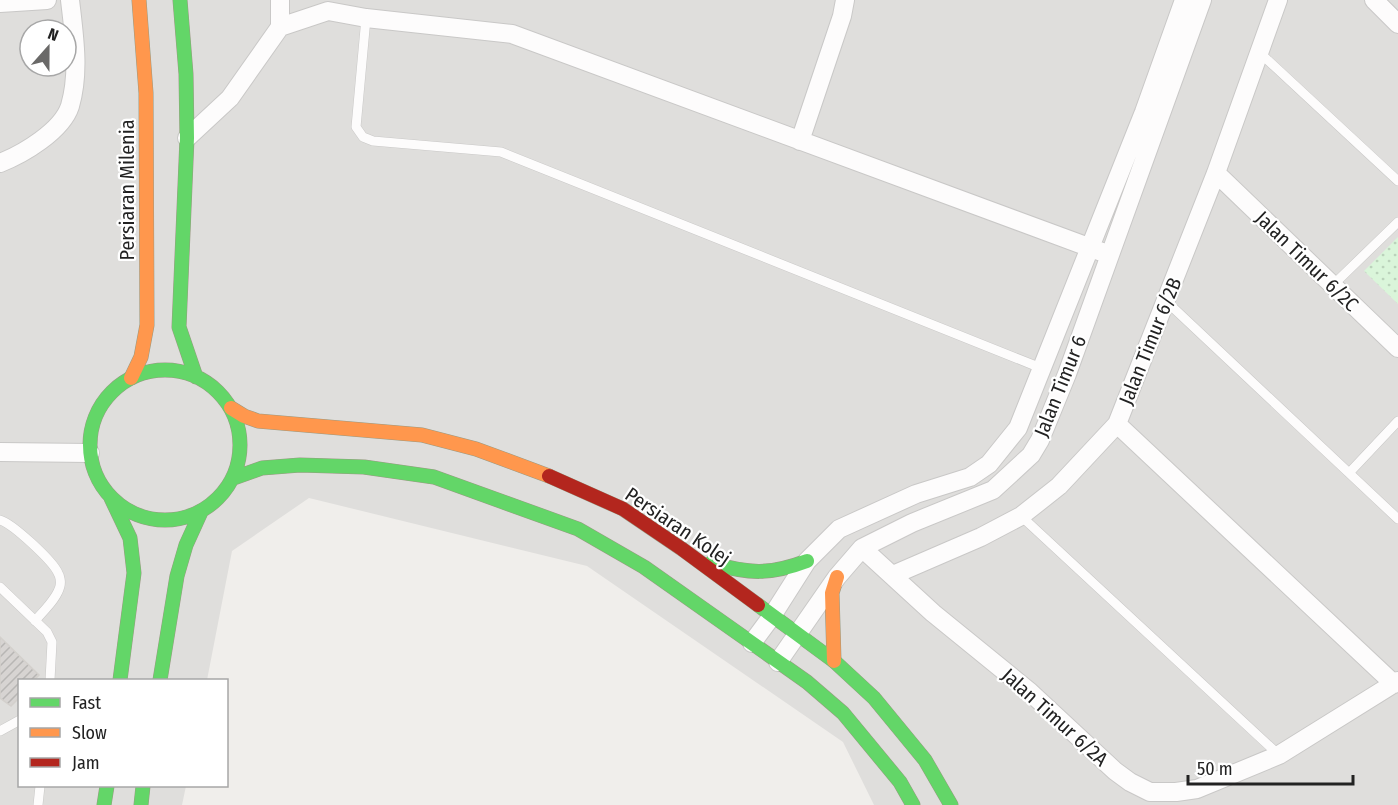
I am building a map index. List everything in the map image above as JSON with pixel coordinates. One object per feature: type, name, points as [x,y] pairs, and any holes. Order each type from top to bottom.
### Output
[{"type":"street","points":[[0,3],[46,0]]},
{"type":"street","points":[[0,164],[54,131],[69,107],[76,60],[70,0]]},
{"type":"street","name":"Persiaran Milenia","points":[[131,378],[141,357],[147,325],[146,93],[139,0]]},
{"type":"street","points":[[180,0],[186,74],[187,138],[179,327],[196,376]]},
{"type":"street","points":[[280,0],[280,27]]},
{"type":"street","points":[[800,141],[842,16],[845,0]]},
{"type":"street","name":"Jalan Timur 6","points":[[752,643],[807,561],[839,529],[916,494],[970,477],[989,464],[1018,428],[1144,112],[1184,0]]},
{"type":"street","name":"Jalan Timur 6","points":[[778,662],[837,577],[862,548],[912,523],[993,490],[1031,455],[1040,440],[1067,374],[1202,0]]},
{"type":"street","name":"Jalan Timur 6/2B","points":[[893,575],[981,537],[1021,516],[1059,486],[1117,424],[1216,173],[1278,0]]},
{"type":"street","points":[[1374,0],[1398,24]]},
{"type":"street","points":[[187,138],[230,98],[280,27],[325,5],[366,18],[512,34],[1110,255]]},
{"type":"street","name":"Jalan Timur 6/2C","points":[[1216,173],[1398,348]]},
{"type":"street","points":[[111,498],[132,513],[155,520],[179,520],[201,512],[221,498],[234,478],[241,455],[240,431],[231,408],[217,390],[196,376],[175,370],[153,371],[131,378],[112,391],[99,409],[91,430],[90,453],[97,478],[111,498],[130,538],[134,573],[120,679]]},
{"type":"street","name":"Persiaran Kolej","points":[[231,408],[244,417],[258,421],[422,435],[476,449],[549,476],[623,509],[682,549],[834,661],[874,698],[925,760],[951,805]]},
{"type":"street","points":[[1117,424],[1396,682]]},
{"type":"street","points":[[0,452],[90,453]]},
{"type":"street","points":[[234,478],[262,468],[300,465],[364,467],[434,477],[578,529],[644,567],[807,682],[843,713],[900,782],[913,805]]},
{"type":"street","points":[[160,679],[177,576],[186,545],[201,512]]},
{"type":"street","name":"Jalan Timur 6/2A","points":[[862,548],[933,613],[1030,692],[1114,771],[1149,792],[1197,789],[1279,755],[1396,682]]},
{"type":"street","points":[[682,549],[710,562],[751,574],[783,571],[807,561]]},
{"type":"street","points":[[834,661],[832,593],[837,577]]},
{"type":"street","points":[[104,805],[106,787]]},
{"type":"street","points":[[141,805],[143,787]]},
{"type":"lane","points":[[366,18],[356,127],[363,137],[373,141],[501,152],[1041,368]]},
{"type":"lane","points":[[1258,52],[1398,181]]},
{"type":"lane","points":[[1333,285],[1398,222]]},
{"type":"lane","points":[[1166,301],[1398,519]]},
{"type":"lane","points":[[1349,473],[1398,421]]},
{"type":"lane","points":[[1021,516],[1279,755]]},
{"type":"lane","points":[[0,520],[11,524],[54,565],[59,574],[60,584],[57,593],[35,621]]},
{"type":"lane","points":[[0,587],[47,632],[52,642],[50,679]]},
{"type":"lane","points":[[0,731],[18,721]]},
{"type":"lane","points":[[38,805],[40,787]]},
{"type":"shaded area","points":[[0,0],[1398,0],[1398,805],[874,805],[843,742],[587,566],[309,498],[232,551],[207,679],[18,679],[18,787],[186,787],[182,805],[0,805]]},
{"type":"green space","points":[[1398,237],[1398,304],[1364,271]]},
{"type":"building","points":[[0,637],[39,675],[35,679],[18,679],[18,699],[11,706],[0,698]]},
{"type":"traffic: fast","points":[[180,0],[186,74],[187,138],[179,327],[196,377]]},
{"type":"traffic: fast","points":[[165,370],[180,371],[194,376],[207,382],[218,392],[228,403],[234,416],[239,430],[240,445],[239,460],[234,474],[228,487],[218,498],[207,508],[194,514],[180,519],[165,520],[150,519],[136,514],[123,508],[112,498],[102,487],[96,474],[91,460],[90,445],[91,430],[96,416],[102,403],[112,392],[123,382],[136,376],[150,371],[165,370]]},
{"type":"traffic: fast","points":[[234,478],[262,468],[300,465],[364,467],[434,477],[578,529],[644,567],[807,682],[843,713],[900,782],[913,805]]},
{"type":"traffic: fast","points":[[111,498],[130,538],[134,573],[120,679]]},
{"type":"traffic: fast","points":[[160,679],[177,576],[186,545],[201,512]]},
{"type":"traffic: fast","points":[[711,563],[748,571],[770,571],[807,561]]},
{"type":"traffic: fast","points":[[758,605],[834,661],[874,698],[925,760],[951,805]]},
{"type":"traffic: fast","points":[[104,805],[107,787]]},
{"type":"traffic: fast","points":[[141,805],[143,787]]},
{"type":"traffic: slow","points":[[131,378],[141,357],[147,325],[146,93],[139,0]]},
{"type":"traffic: slow","points":[[231,408],[258,421],[422,435],[476,449],[549,476]]},
{"type":"traffic: slow","points":[[834,661],[832,593],[837,577]]},
{"type":"traffic: jam","points":[[549,476],[623,509],[758,605]]}]
